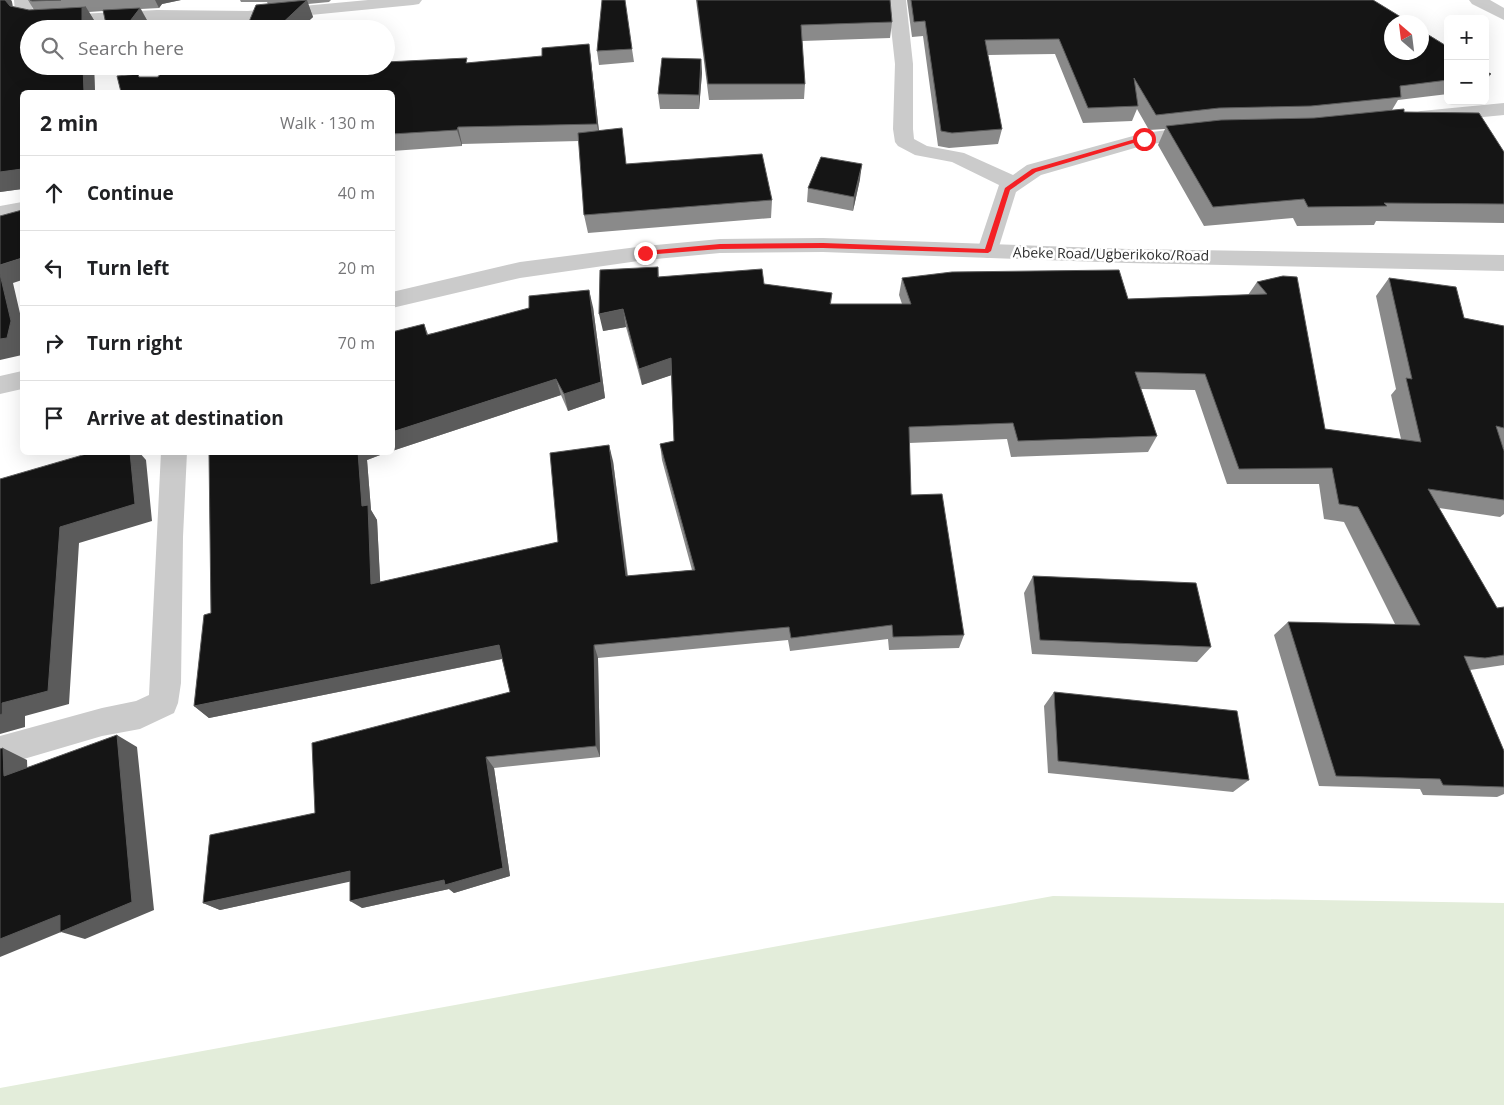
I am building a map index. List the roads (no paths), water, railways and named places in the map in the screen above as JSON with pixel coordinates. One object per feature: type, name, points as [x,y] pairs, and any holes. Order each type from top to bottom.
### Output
[{"type":"street","points":[[23,0],[24,12],[28,18],[36,20]]},
{"type":"street","points":[[198,20],[211,0]]},
{"type":"street","points":[[226,20],[413,0]]},
{"type":"street","points":[[897,0],[904,64],[903,129],[905,142],[922,151],[957,157],[1015,184]]},
{"type":"street","points":[[1478,0],[1504,16]]},
{"type":"street","points":[[90,20],[157,15],[181,20]]},
{"type":"street","points":[[159,90],[167,75]]},
{"type":"street","points":[[1400,119],[1504,109]]},
{"type":"street","points":[[988,251],[1007,189],[1034,170],[1144,139],[1221,130]]},
{"type":"street","points":[[0,213],[20,209]]},
{"type":"street","name":"Abeke Road/Ugberikoko/Road","points":[[395,299],[520,270],[645,253],[720,246],[823,245],[988,251],[1504,263]]},
{"type":"street","points":[[0,385],[20,380]]},
{"type":"street","points":[[0,750],[102,722],[140,715],[163,703],[166,684],[169,537],[174,455]]}]
